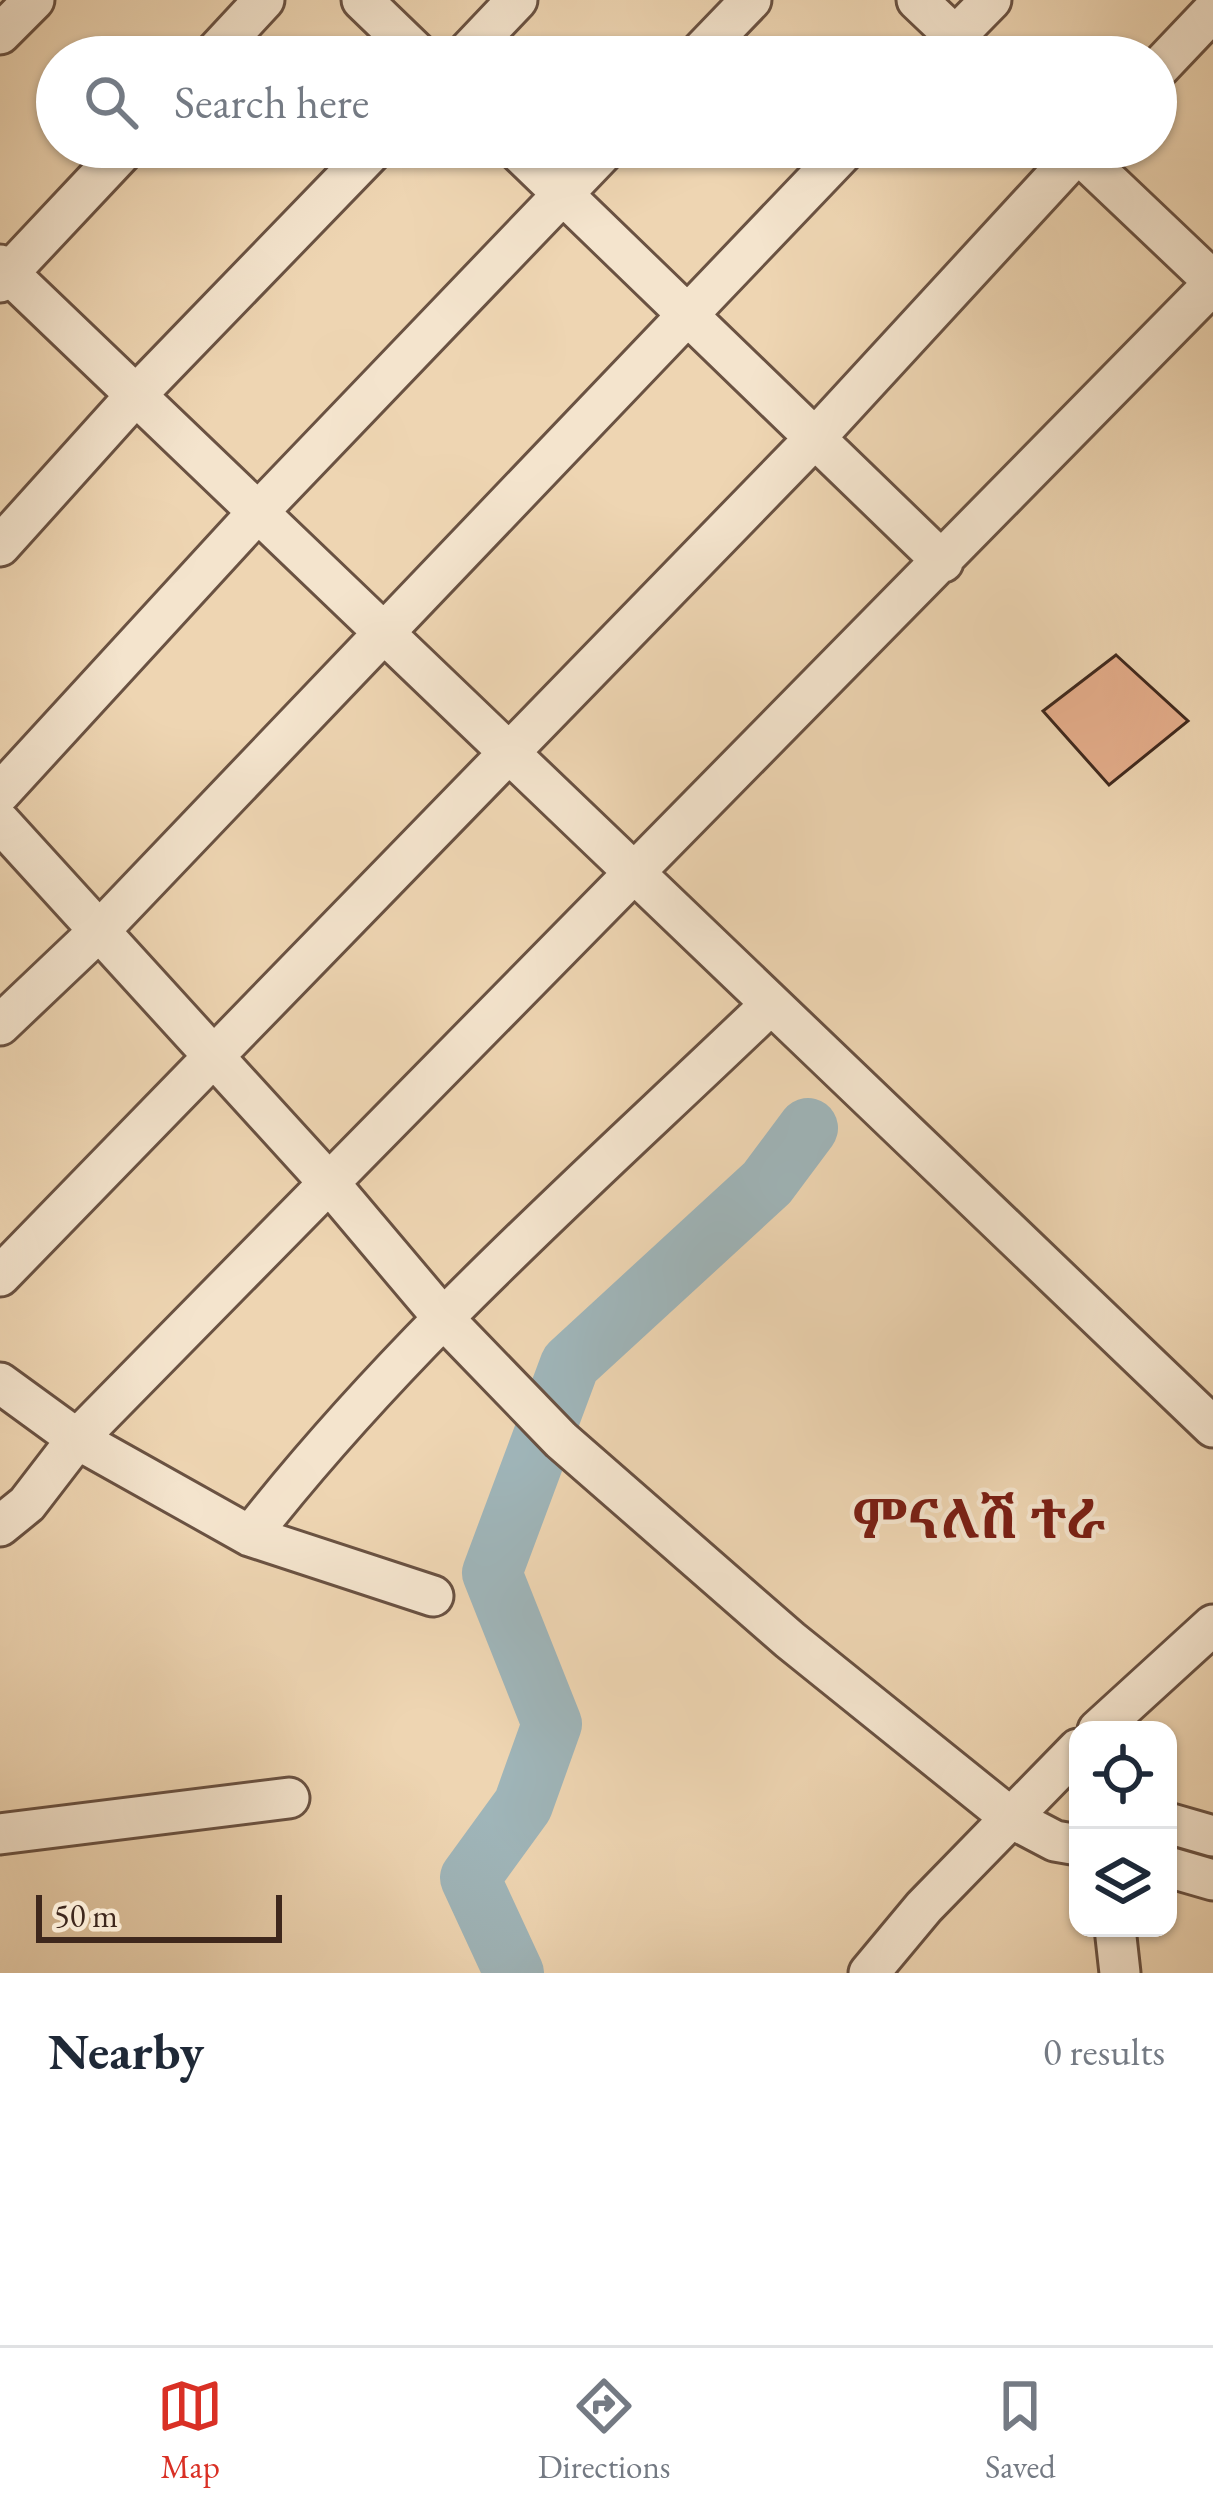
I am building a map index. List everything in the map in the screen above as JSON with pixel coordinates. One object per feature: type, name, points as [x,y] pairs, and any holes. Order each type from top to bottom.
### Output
[{"type":"street","points":[[0,34],[34,0]]},
{"type":"street","points":[[231,36],[264,0]]},
{"type":"street","points":[[362,0],[399,36]]},
{"type":"street","points":[[483,36],[517,0]]},
{"type":"street","points":[[716,36],[751,0]]},
{"type":"street","points":[[917,0],[945,36]]},
{"type":"street","points":[[966,36],[991,0]]},
{"type":"street","points":[[1177,49],[1213,11]]},
{"type":"street","points":[[106,168],[3,273],[1213,1426]]},
{"type":"street","points":[[0,546],[136,395],[356,168]]},
{"type":"street","points":[[536,168],[943,562]]},
{"type":"street","points":[[0,793],[258,512],[588,168]]},
{"type":"street","points":[[0,1025],[100,929],[828,168]]},
{"type":"street","points":[[0,1276],[815,437],[1061,168]]},
{"type":"street","points":[[0,1526],[27,1504],[77,1439],[636,876],[1213,282],[1097,168]]},
{"type":"street","points":[[0,822],[330,1184],[444,1318],[561,1440],[790,1640],[1010,1818],[1069,1843]]},
{"type":"street","points":[[250,1536],[296,1477],[444,1318],[770,1005]]},
{"type":"street","points":[[0,1383],[77,1439],[250,1536],[433,1596]]},
{"type":"street","points":[[1108,1721],[1213,1625]]},
{"type":"street","points":[[868,1973],[1069,1759]]},
{"type":"street","points":[[0,1834],[289,1798]]},
{"type":"street","points":[[1177,1825],[1213,1836]]},
{"type":"street","points":[[1177,1870],[1213,1880]]},
{"type":"street","points":[[1116,1937],[1120,1973]]},
{"type":"building","points":[[1116,655],[1188,721],[1109,785],[1043,711]]},
{"type":"waterway","points":[[514,1973],[470,1878],[523,1805],[552,1724],[492,1573],[570,1364],[767,1183],[808,1128]]},
{"type":"district","name":"ምናለሽ ተራ","points":[[979,1519]]}]
